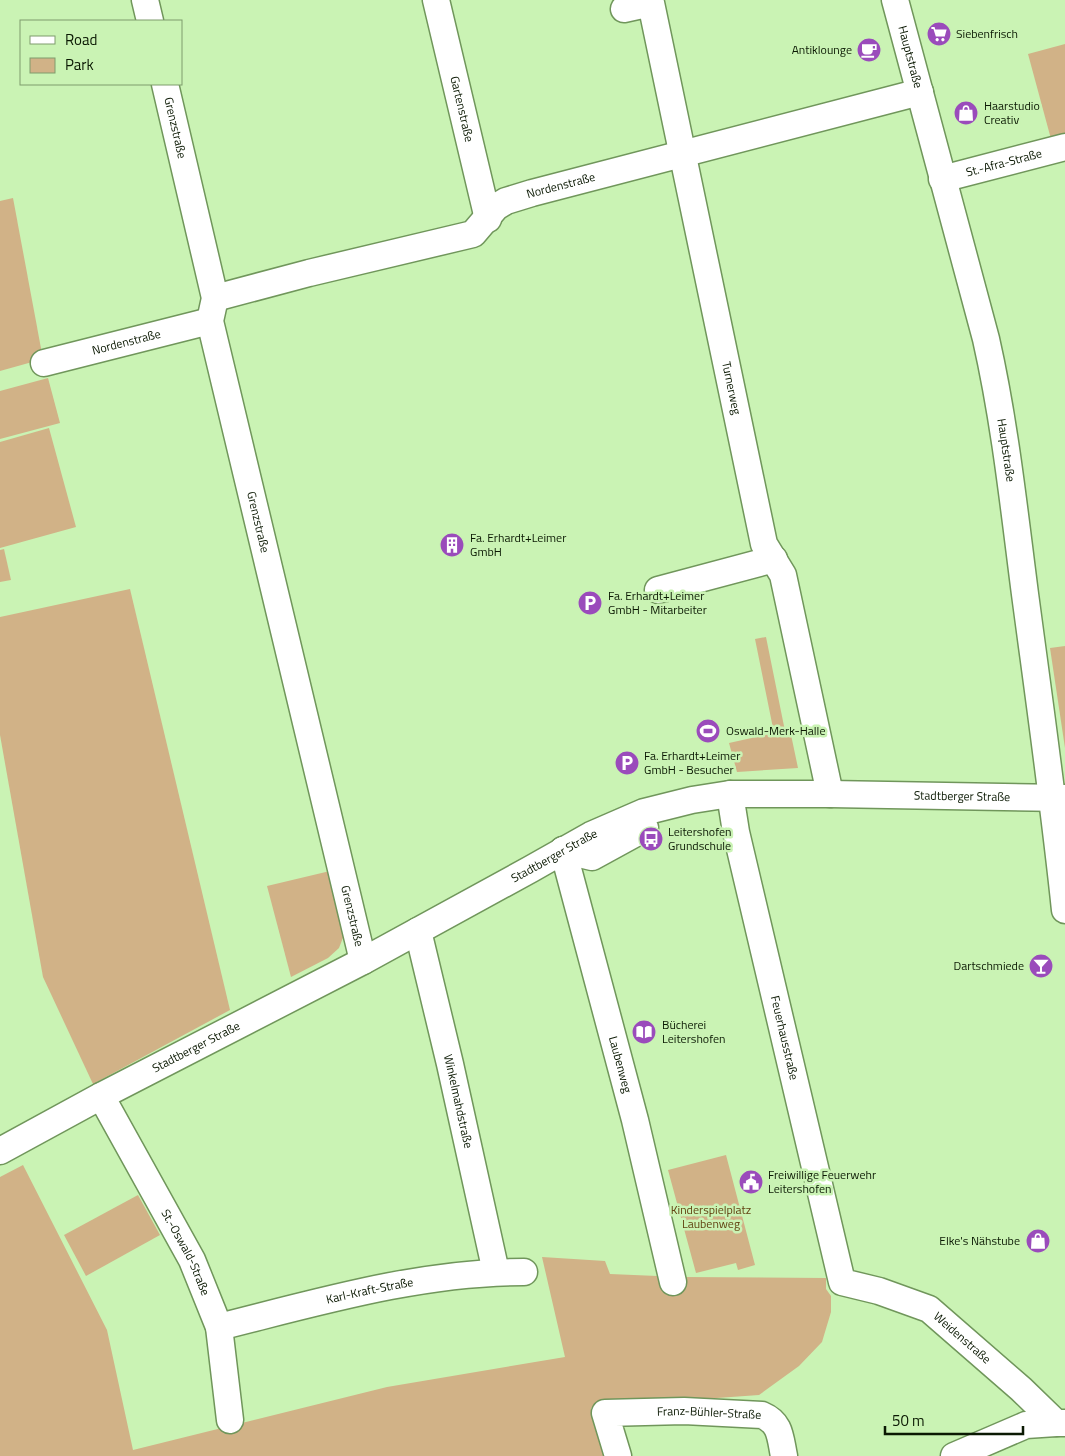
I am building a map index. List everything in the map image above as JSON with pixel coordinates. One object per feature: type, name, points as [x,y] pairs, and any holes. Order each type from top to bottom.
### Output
[{"type":"street","points":[[145,0],[150,20]]},
{"type":"street","name":"Gartenstraße","points":[[436,0],[488,219]]},
{"type":"street","name":"Hauptstraße","points":[[902,2],[920,92],[986,339],[996,391],[1059,798],[1065,910]]},
{"type":"street","name":"Turnerweg","points":[[624,9],[651,3],[764,544],[783,575],[830,794]]},
{"type":"street","name":"Grenzstraße","points":[[165,85],[212,309],[363,960]]},
{"type":"street","name":"Nordenstraße","points":[[44,363],[212,309],[309,273],[473,234],[488,219],[496,207],[514,199],[920,92]]},
{"type":"street","name":"St.-Afra-Straße","points":[[942,179],[1029,151],[1065,147]]},
{"type":"street","points":[[658,590],[774,559]]},
{"type":"street","name":"Stadtberger Straße","points":[[0,1151],[101,1096],[418,931],[591,835],[644,812],[730,794],[1059,798]]},
{"type":"street","name":"Feuerhausstraße","points":[[730,794],[738,839],[842,1282]]},
{"type":"street","name":"Laubenweg","points":[[563,850],[632,1111],[673,1282]]},
{"type":"street","name":"Winkelmahdstraße","points":[[418,931],[450,1064],[496,1272]]},
{"type":"street","name":"St.-Oswald-Straße","points":[[101,1096],[192,1260],[219,1327],[230,1420]]},
{"type":"street","name":"Karl-Kraft-Straße","points":[[219,1327],[376,1288],[496,1272],[524,1272]]},
{"type":"street","name":"Weidenstraße","points":[[842,1282],[879,1291],[929,1309],[1060,1423]]},
{"type":"street","name":"Franz-Bühler-Straße","points":[[618,1456],[605,1414],[684,1411],[762,1415],[772,1420],[778,1428],[784,1456]]},
{"type":"street","points":[[954,1456],[1026,1425],[1060,1423]]},
{"type":"green space","points":[[1065,44],[1065,135],[1051,139],[1028,54]]},
{"type":"green space","points":[[13,198],[43,359],[0,371],[0,201]]},
{"type":"green space","points":[[48,378],[60,423],[0,439],[0,391]]},
{"type":"green space","points":[[49,428],[76,527],[0,548],[0,442]]},
{"type":"green space","points":[[4,549],[11,580],[0,582],[0,550]]},
{"type":"green space","points":[[130,589],[230,1010],[93,1084],[43,977],[0,735],[0,617]]},
{"type":"green space","points":[[766,637],[785,731],[790,730],[798,768],[737,772],[729,743],[774,733],[755,639]]},
{"type":"green space","points":[[1065,646],[1065,748],[1050,648]]},
{"type":"green space","points":[[330,871],[344,935],[339,948],[328,958],[291,977],[267,886]]},
{"type":"green space","name":"Kinderspielplatz Laubenweg","points":[[726,1155],[755,1265],[738,1270],[736,1263],[696,1273],[668,1170]]},
{"type":"green space","points":[[23,1165],[107,1330],[133,1450],[387,1387],[565,1357],[542,1257],[605,1261],[610,1274],[681,1277],[826,1278],[826,1289],[831,1296],[831,1312],[822,1342],[799,1366],[759,1395],[606,1403],[591,1408],[606,1456],[0,1456],[0,1177]]},
{"type":"green space","points":[[138,1195],[160,1235],[86,1276],[64,1235]]},
{"type":"place","name":"Siebenfrisch","points":[[939,34]]},
{"type":"place","name":"Antiklounge","points":[[869,50]]},
{"type":"place","name":"Haarstudio Creativ","points":[[966,113]]},
{"type":"place","name":"Fa. Erhardt+Leimer GmbH","points":[[452,545]]},
{"type":"place","name":"Fa. Erhardt+Leimer GmbH - Mitarbeiter","points":[[590,603]]},
{"type":"place","name":"Oswald-Merk-Halle","points":[[708,731]]},
{"type":"place","name":"Fa. Erhardt+Leimer GmbH - Besucher","points":[[627,763]]},
{"type":"place","name":"Leitershofen Grundschule","points":[[651,839]]},
{"type":"place","name":"Dartschmiede","points":[[1041,966]]},
{"type":"place","name":"Bücherei Leitershofen","points":[[644,1032]]},
{"type":"place","name":"Freiwillige Feuerwehr Leitershofen","points":[[751,1182]]},
{"type":"place","name":"Elke's Nähstube","points":[[1038,1241]]}]
